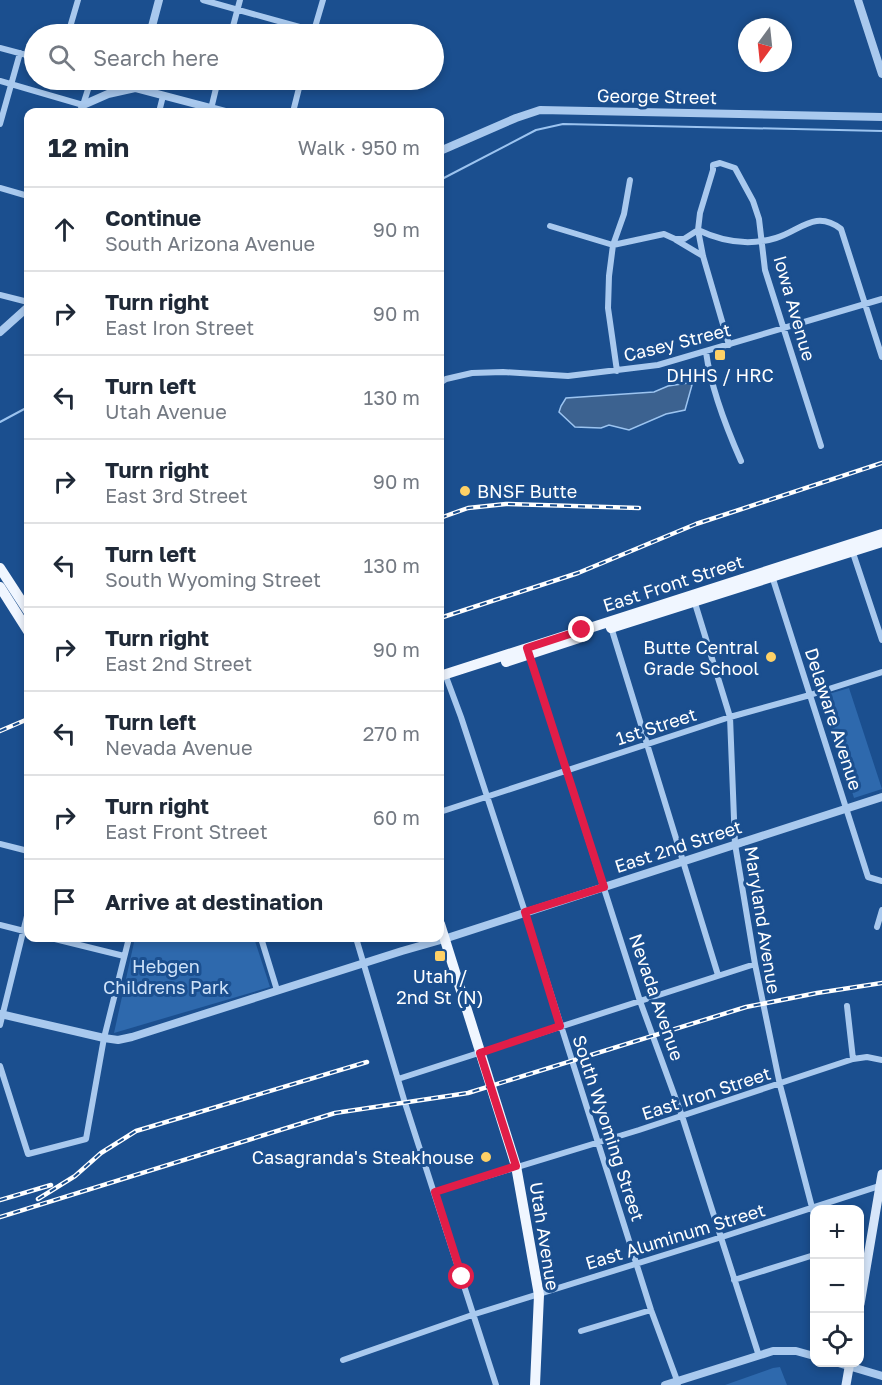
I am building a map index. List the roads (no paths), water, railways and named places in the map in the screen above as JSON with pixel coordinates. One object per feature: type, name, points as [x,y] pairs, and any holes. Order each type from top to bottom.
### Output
[{"type":"main road","name":"East Front Street","points":[[851,548],[882,534]]},
{"type":"main road","name":"East Front Street","points":[[444,678],[851,548],[882,542]]},
{"type":"main road","points":[[0,568],[24,605]]},
{"type":"main road","points":[[0,587],[24,625]]},
{"type":"main road","name":"Utah Avenue","points":[[444,939],[516,1166],[539,1295],[535,1385]]},
{"type":"main road","points":[[864,1281],[882,1174]]},
{"type":"main road","points":[[846,1385],[849,1367]]},
{"type":"street","points":[[71,24],[78,0]]},
{"type":"street","points":[[153,24],[159,0]]},
{"type":"street","points":[[204,0],[286,24]]},
{"type":"street","points":[[234,24],[240,0]]},
{"type":"street","points":[[316,24],[323,0]]},
{"type":"street","points":[[858,0],[882,74]]},
{"type":"street","points":[[0,48],[24,54]]},
{"type":"street","points":[[0,124],[20,53]]},
{"type":"street","points":[[0,81],[24,89]]},
{"type":"street","points":[[28,90],[79,108]]},
{"type":"street","points":[[82,108],[88,90]]},
{"type":"street","points":[[84,108],[119,90]]},
{"type":"street","points":[[150,90],[206,108]]},
{"type":"street","points":[[210,108],[216,90]]},
{"type":"street","points":[[294,108],[298,90]]},
{"type":"street","points":[[160,108],[163,96]]},
{"type":"street","name":"George Street","points":[[444,149],[540,110],[882,117]]},
{"type":"street","name":"Iowa Avenue","points":[[698,230],[700,213],[713,165],[720,163],[735,168],[753,201],[762,241],[765,270],[821,446]]},
{"type":"street","points":[[617,371],[608,308],[609,276],[613,245],[624,214],[630,180]]},
{"type":"street","points":[[0,188],[24,195]]},
{"type":"street","points":[[698,230],[710,236],[737,243],[778,237],[818,220],[834,223],[841,229],[882,357]]},
{"type":"street","points":[[550,226],[613,245],[664,234],[703,256]]},
{"type":"street","points":[[675,239],[684,239],[698,230]]},
{"type":"street","points":[[698,230],[703,256],[729,345]]},
{"type":"street","points":[[0,295],[24,301]]},
{"type":"street","name":"Casey Street","points":[[444,381],[472,373],[503,372],[568,376],[658,365],[784,330],[882,299]]},
{"type":"street","points":[[0,332],[24,314]]},
{"type":"street","points":[[706,352],[708,368],[725,423],[741,461]]},
{"type":"street","points":[[851,548],[882,640]]},
{"type":"street","name":"Delaware Avenue","points":[[771,573],[868,877],[882,881]]},
{"type":"street","name":"Maryland Avenue","points":[[693,598],[730,717],[735,844],[755,964],[780,1085],[812,1205]]},
{"type":"street","points":[[610,624],[718,975]]},
{"type":"street","name":"Nevada Avenue","points":[[528,651],[640,1000],[682,1116],[759,1356]]},
{"type":"street","name":"1st Street","points":[[444,811],[730,717],[882,672]]},
{"type":"street","name":"South Wyoming Street","points":[[444,680],[461,717],[651,1310],[678,1383]]},
{"type":"street","name":"East 2nd Street","points":[[444,939],[882,797]]},
{"type":"street","points":[[0,844],[24,850]]},
{"type":"street","points":[[878,927],[882,910]]},
{"type":"street","points":[[0,925],[24,931]]},
{"type":"street","points":[[0,1025],[1,1014],[24,938]]},
{"type":"street","points":[[67,942],[124,956]]},
{"type":"street","points":[[0,1066],[28,1154],[86,1139],[104,1038],[128,942]]},
{"type":"street","points":[[262,942],[277,990]]},
{"type":"street","points":[[357,942],[496,1385]]},
{"type":"street","name":"East 2nd Street","points":[[1,1014],[118,1040],[434,942]]},
{"type":"street","points":[[398,1078],[755,964]]},
{"type":"street","points":[[847,1006],[853,1059]]},
{"type":"street","name":"East Iron Street","points":[[435,1192],[598,1143],[780,1085],[853,1059],[867,1057],[882,1060]]},
{"type":"street","name":"East Aluminum Street","points":[[829,1205],[881,1185]]},
{"type":"street","name":"East Aluminum Street","points":[[343,1360],[475,1314],[722,1237],[810,1212]]},
{"type":"street","points":[[734,1280],[810,1256]]},
{"type":"street","points":[[581,1330],[651,1310]]},
{"type":"street","points":[[665,1385],[783,1350],[810,1355]]},
{"type":"street","points":[[855,1367],[882,1376]]},
{"type":"waterway","points":[[444,178],[536,130],[563,124],[882,131]]},
{"type":"waterway","points":[[0,422],[24,409]]},
{"type":"railway","points":[[444,617],[578,573],[696,524],[882,463]]},
{"type":"railway","points":[[444,517],[468,508],[506,504],[639,508]]},
{"type":"railway","points":[[0,731],[24,721]]},
{"type":"railway","points":[[0,1217],[335,1113],[468,1093],[746,1007],[882,983]]},
{"type":"railway","points":[[38,1199],[75,1176],[101,1153],[136,1131],[367,1062]]},
{"type":"railway","points":[[0,1200],[51,1185]]},
{"type":"place","name":"DHHS / HRC","points":[[720,355]]},
{"type":"place","name":"BNSF Butte","points":[[465,491]]},
{"type":"place","name":"Butte Central Grade School","points":[[771,657]]},
{"type":"place","name":"Utah / 2nd St (N)","points":[[440,956]]},
{"type":"place","name":"Casagranda's Steakhouse","points":[[486,1157]]},
{"type":"park label","name":"Hebgen Childrens Park","points":[[166,976]]}]
